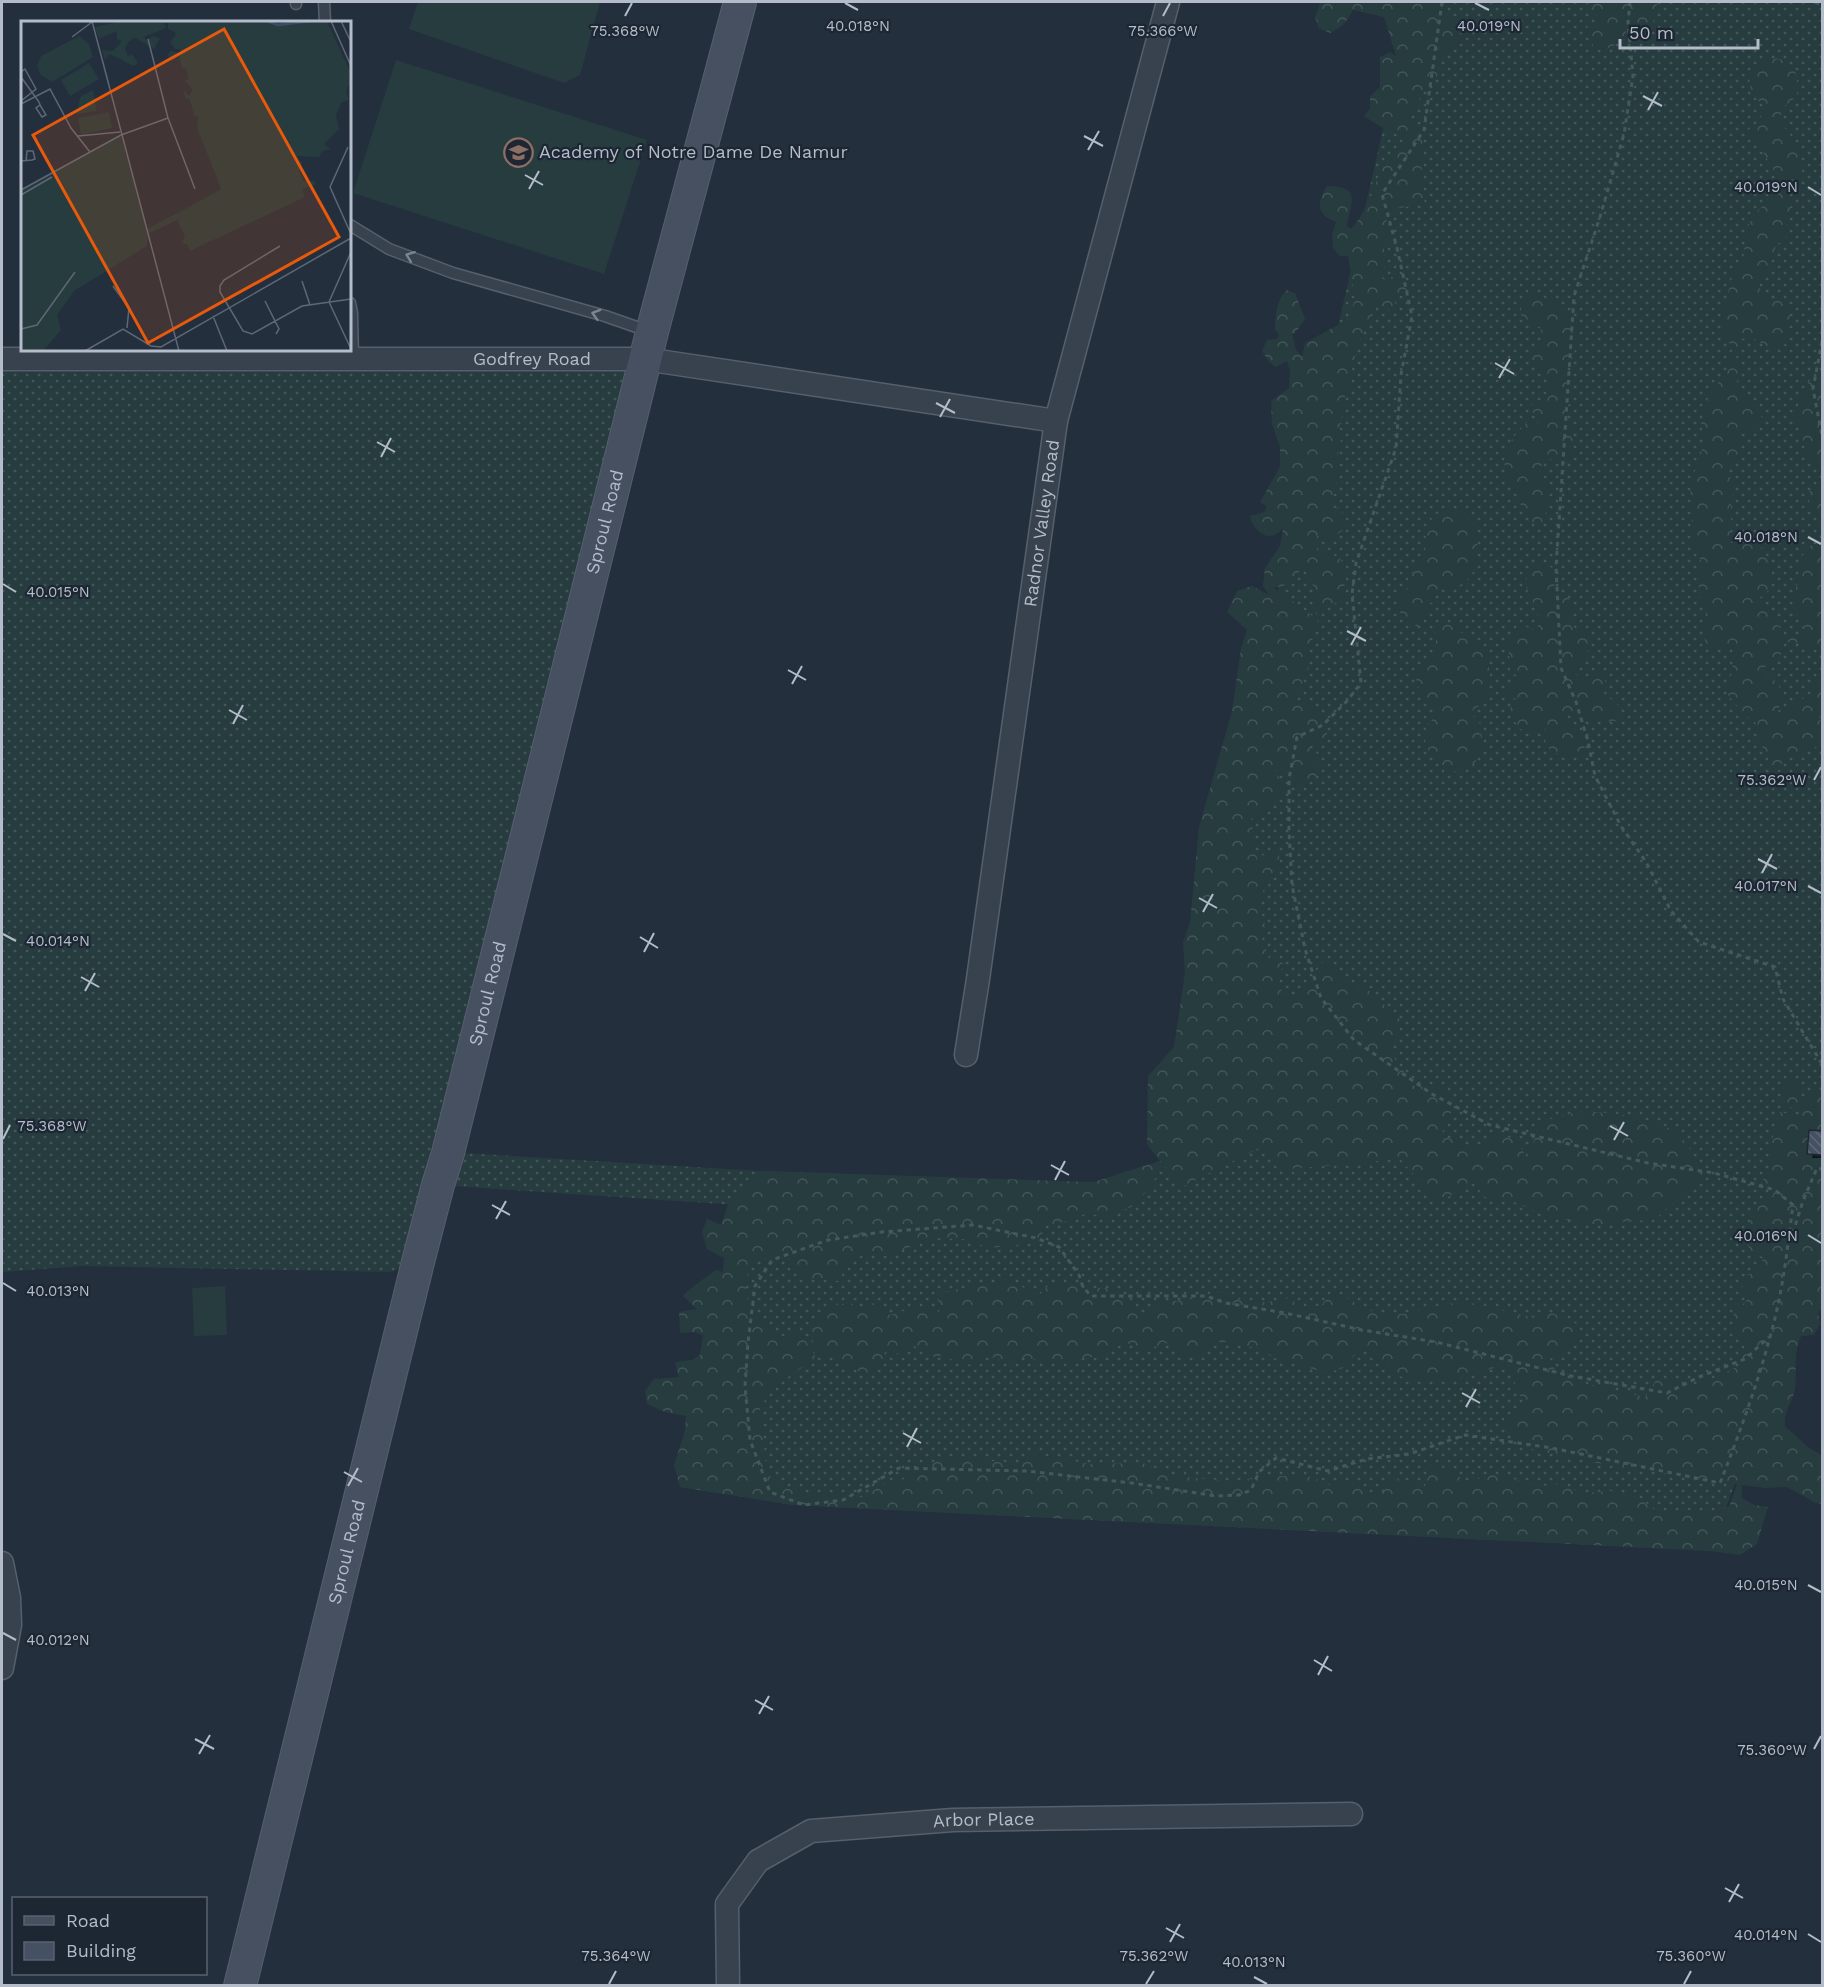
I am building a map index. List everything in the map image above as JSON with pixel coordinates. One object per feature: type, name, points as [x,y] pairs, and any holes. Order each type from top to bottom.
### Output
[{"type":"main road","name":"Sproul Road","points":[[240,1986],[648,345],[740,2]]},
{"type":"street","name":"Radnor Valley Road","points":[[966,1055],[1056,421],[1168,2]]},
{"type":"street","name":"Godfrey Road","points":[[2,359],[353,358],[648,345],[1056,421]]},
{"type":"street","points":[[2,1563],[9,1598],[10,1625],[2,1668]]},
{"type":"street","name":"Arbor Place","points":[[728,1986],[727,1904],[758,1861],[811,1831],[953,1820],[1351,1814]]},
{"type":"lane","points":[[324,2],[325,21]]},
{"type":"lane","points":[[351,226],[389,249],[453,273],[605,316],[648,345]]},
{"type":"lane","points":[[351,308],[353,358]]},
{"type":"path","points":[[1442,2],[1424,130],[1382,194],[1412,316],[1401,375],[1396,448],[1356,563],[1352,594],[1361,683],[1323,725],[1297,737],[1289,779],[1288,831],[1292,885],[1305,949],[1321,998],[1354,1040],[1432,1094],[1490,1125],[1648,1163],[1714,1173],[1775,1190],[1793,1205],[1775,1318],[1765,1357],[1720,1483],[1552,1448],[1465,1436],[1409,1454],[1367,1460],[1328,1471],[1276,1458],[1259,1472],[1251,1490],[1239,1495],[1216,1496],[1132,1483],[1026,1471],[899,1468],[843,1500],[804,1505],[770,1492],[750,1440],[745,1386],[755,1286],[772,1260],[828,1240],[882,1232],[973,1225],[1036,1238],[1059,1247],[1091,1296],[1206,1296],[1226,1304],[1436,1342],[1571,1376],[1667,1393],[1699,1377],[1745,1359],[1769,1337]]},
{"type":"path","points":[[1630,2],[1628,23],[1633,76],[1624,134],[1574,296],[1556,567],[1561,668],[1576,702],[1588,741],[1595,776],[1621,826],[1646,862],[1671,911],[1699,942],[1775,967],[1783,999],[1822,1064]]},
{"type":"path","points":[[1815,2],[1822,5]]},
{"type":"path","points":[[1822,341],[1813,389],[1822,436]]},
{"type":"path","points":[[1787,1252],[1803,1201],[1817,1168],[1822,1169]]},
{"type":"green space","points":[[418,2],[600,2],[580,75],[564,83],[409,29]]},
{"type":"green space","points":[[1318,2],[1433,2],[1453,19],[1460,29],[1461,44],[1440,55],[1437,78],[1423,90],[1416,108],[1410,111],[1408,119],[1423,141],[1420,150],[1427,157],[1420,173],[1425,204],[1392,209],[1386,222],[1395,233],[1389,242],[1383,244],[1385,260],[1382,276],[1385,281],[1396,275],[1406,280],[1406,291],[1402,296],[1393,296],[1396,305],[1392,311],[1381,307],[1379,303],[1362,333],[1349,387],[1346,391],[1339,434],[1341,442],[1338,452],[1337,480],[1331,506],[1331,509],[1338,507],[1348,527],[1330,539],[1317,536],[1318,546],[1315,557],[1328,549],[1330,553],[1334,552],[1335,562],[1340,558],[1346,567],[1345,597],[1317,615],[1314,610],[1315,589],[1306,573],[1310,562],[1299,571],[1299,577],[1274,588],[1318,620],[1309,649],[1309,667],[1295,700],[1321,709],[1328,738],[1309,747],[1320,756],[1316,778],[1302,788],[1278,764],[1275,768],[1284,789],[1279,800],[1251,819],[1257,859],[1279,845],[1280,871],[1263,891],[1259,907],[1265,922],[1262,938],[1269,958],[1283,963],[1279,982],[1283,996],[1297,998],[1325,959],[1343,980],[1367,989],[1403,1022],[1392,1044],[1395,1059],[1415,1087],[1436,1085],[1450,1094],[1451,1115],[1442,1133],[1445,1137],[1481,1150],[1491,1134],[1504,1136],[1517,1142],[1526,1157],[1541,1122],[1584,1112],[1630,1116],[1660,1124],[1681,1137],[1693,1156],[1699,1179],[1655,1219],[1593,1225],[1545,1215],[1509,1200],[1484,1197],[1473,1181],[1439,1203],[1400,1159],[1279,1170],[1261,1147],[1184,1186],[1147,1144],[1148,1076],[1174,1047],[1185,973],[1183,942],[1190,923],[1199,827],[1232,711],[1241,648],[1247,630],[1227,612],[1237,591],[1252,586],[1269,595],[1263,586],[1265,568],[1280,546],[1283,528],[1272,536],[1267,536],[1259,532],[1250,516],[1265,512],[1266,506],[1260,502],[1280,467],[1280,447],[1272,424],[1271,401],[1289,388],[1290,371],[1287,361],[1276,367],[1269,362],[1262,351],[1267,340],[1277,339],[1279,334],[1275,330],[1275,319],[1277,308],[1280,298],[1287,290],[1295,293],[1305,319],[1292,334],[1296,350],[1302,356],[1305,343],[1347,320],[1355,300],[1348,256],[1340,256],[1333,248],[1332,235],[1336,222],[1321,212],[1321,198],[1327,186],[1346,189],[1350,193],[1352,197],[1347,226],[1351,229],[1370,199],[1384,160],[1404,140],[1400,129],[1392,134],[1364,116],[1370,109],[1370,96],[1380,87],[1380,57],[1390,52],[1396,56],[1384,17],[1353,10],[1343,24],[1330,33],[1319,28],[1315,17],[1320,4]]},
{"type":"green space","points":[[1412,2],[1822,2],[1822,1235],[1711,1551],[794,1505],[680,1487],[753,1206],[438,1185],[418,1262],[390,1272],[82,1266],[2,1272],[2,359],[645,359],[448,1152],[760,1171],[1091,1183],[1160,1161],[1227,814]]},
{"type":"green space","points":[[1591,2],[1658,2],[1649,29],[1638,36],[1626,30],[1625,39],[1603,50],[1598,50],[1594,49],[1587,27],[1596,22]]},
{"type":"green space","points":[[1772,58],[1788,62],[1796,73],[1797,96],[1781,109],[1781,123],[1799,146],[1803,164],[1802,173],[1796,184],[1787,189],[1793,214],[1786,224],[1786,244],[1778,243],[1764,278],[1754,282],[1764,297],[1784,302],[1790,314],[1788,342],[1778,349],[1766,346],[1751,337],[1741,339],[1736,358],[1743,372],[1734,386],[1754,403],[1762,418],[1754,430],[1741,434],[1739,459],[1728,466],[1735,486],[1731,498],[1731,543],[1745,543],[1763,549],[1772,572],[1772,583],[1764,595],[1752,601],[1765,603],[1785,636],[1807,638],[1796,611],[1795,593],[1802,556],[1811,545],[1822,543],[1822,645],[1814,650],[1803,643],[1785,642],[1780,657],[1770,662],[1758,674],[1766,673],[1780,688],[1778,715],[1799,700],[1809,697],[1819,676],[1822,676],[1822,716],[1819,717],[1822,725],[1822,743],[1809,751],[1784,760],[1776,774],[1760,742],[1755,722],[1745,715],[1728,695],[1733,664],[1732,647],[1709,650],[1703,635],[1708,617],[1699,589],[1701,561],[1693,545],[1690,482],[1704,442],[1701,423],[1706,401],[1728,368],[1733,346],[1724,339],[1721,319],[1734,270],[1743,263],[1747,231],[1754,216],[1767,202],[1778,196],[1779,180],[1763,152],[1747,131],[1757,123],[1766,108],[1751,90],[1751,73],[1755,67]]},
{"type":"green space","points":[[396,60],[647,140],[604,274],[353,193]]},
{"type":"green space","points":[[1528,290],[1560,305],[1558,314],[1565,314],[1577,324],[1577,346],[1564,376],[1573,401],[1564,409],[1571,429],[1573,443],[1571,456],[1568,463],[1556,464],[1545,454],[1540,471],[1547,484],[1548,498],[1541,525],[1535,525],[1524,511],[1519,494],[1506,475],[1505,467],[1506,453],[1513,438],[1528,420],[1538,424],[1539,419],[1531,410],[1533,402],[1545,400],[1547,391],[1546,377],[1530,360],[1533,347],[1543,338],[1540,327],[1527,325],[1521,315],[1521,301],[1528,297]]},
{"type":"green space","points":[[1822,371],[1822,473],[1806,455],[1802,435],[1794,415],[1809,381]]},
{"type":"green space","points":[[1822,484],[1822,531],[1806,494]]},
{"type":"green space","points":[[1443,509],[1461,511],[1474,524],[1478,535],[1475,568],[1471,576],[1461,585],[1449,588],[1440,587],[1434,592],[1434,602],[1427,604],[1426,616],[1417,627],[1400,613],[1396,593],[1407,590],[1407,581],[1425,554],[1426,531],[1432,518]]},
{"type":"green space","points":[[1534,566],[1551,567],[1559,577],[1554,586],[1560,595],[1567,595],[1574,609],[1572,625],[1588,634],[1588,652],[1575,666],[1576,676],[1588,677],[1599,669],[1606,675],[1604,696],[1616,701],[1621,712],[1617,721],[1602,721],[1589,720],[1564,712],[1585,742],[1584,756],[1551,753],[1543,736],[1545,729],[1537,733],[1520,729],[1510,715],[1511,701],[1516,699],[1506,693],[1519,678],[1510,670],[1506,641],[1519,624],[1536,631],[1539,621],[1538,613],[1526,583]]},
{"type":"green space","points":[[1443,623],[1455,623],[1463,635],[1473,636],[1478,649],[1486,649],[1490,674],[1485,687],[1488,694],[1484,703],[1473,710],[1473,716],[1479,721],[1482,735],[1482,746],[1478,757],[1470,769],[1446,773],[1425,746],[1426,726],[1434,718],[1436,708],[1422,695],[1416,681],[1418,674],[1436,654],[1436,630]]},
{"type":"green space","points":[[1792,1081],[1802,1086],[1799,1099],[1805,1099],[1822,1089],[1822,1308],[1818,1313],[1820,1324],[1814,1335],[1801,1336],[1796,1356],[1795,1389],[1787,1410],[1785,1426],[1808,1447],[1822,1456],[1822,1504],[1787,1487],[1766,1488],[1742,1485],[1742,1498],[1754,1505],[1768,1507],[1757,1544],[1740,1555],[1711,1551],[794,1505],[680,1487],[674,1465],[685,1431],[686,1416],[665,1412],[647,1404],[645,1391],[654,1379],[679,1377],[675,1362],[692,1360],[700,1355],[703,1335],[694,1332],[680,1333],[679,1312],[697,1309],[683,1296],[716,1270],[723,1272],[724,1258],[707,1249],[702,1232],[707,1219],[721,1225],[728,1205],[760,1171],[1094,1182],[1160,1161],[1156,1177],[1147,1191],[1131,1207],[1109,1216],[1085,1214],[1064,1222],[1047,1225],[1036,1243],[989,1248],[963,1239],[933,1238],[888,1256],[862,1255],[848,1266],[838,1281],[803,1277],[786,1264],[791,1258],[765,1258],[749,1263],[745,1295],[764,1324],[779,1337],[797,1332],[810,1346],[816,1358],[772,1388],[760,1409],[767,1474],[784,1486],[807,1494],[863,1497],[882,1485],[904,1479],[906,1471],[955,1455],[1022,1466],[1026,1452],[1089,1464],[1143,1463],[1173,1476],[1230,1481],[1279,1476],[1312,1477],[1327,1485],[1338,1482],[1361,1485],[1366,1495],[1383,1493],[1389,1476],[1425,1486],[1428,1465],[1450,1469],[1468,1484],[1490,1473],[1541,1486],[1560,1484],[1582,1493],[1611,1491],[1639,1497],[1661,1515],[1689,1510],[1710,1512],[1729,1507],[1737,1484],[1612,1466],[1534,1450],[1508,1432],[1504,1417],[1520,1411],[1525,1402],[1516,1390],[1513,1372],[1507,1364],[1457,1379],[1419,1380],[1398,1376],[1379,1356],[1364,1345],[1343,1368],[1327,1373],[1277,1359],[1260,1350],[1235,1342],[1209,1342],[1200,1355],[1182,1354],[1166,1343],[1145,1349],[1125,1342],[1105,1355],[1050,1364],[1026,1357],[1005,1362],[989,1356],[976,1363],[961,1364],[944,1355],[934,1357],[914,1346],[896,1354],[885,1352],[881,1367],[869,1376],[836,1358],[822,1354],[813,1343],[812,1329],[817,1317],[827,1306],[850,1303],[861,1308],[873,1303],[890,1315],[915,1309],[926,1309],[939,1313],[938,1294],[955,1289],[970,1292],[975,1285],[989,1286],[996,1293],[1001,1278],[1038,1296],[1049,1285],[1065,1282],[1078,1287],[1110,1289],[1124,1295],[1142,1315],[1152,1313],[1161,1302],[1188,1300],[1219,1291],[1247,1301],[1261,1302],[1290,1298],[1300,1306],[1321,1306],[1333,1290],[1366,1309],[1391,1316],[1463,1301],[1535,1318],[1552,1313],[1575,1323],[1584,1335],[1571,1347],[1550,1359],[1561,1378],[1645,1397],[1659,1376],[1692,1387],[1740,1365],[1745,1345],[1734,1325],[1734,1309],[1736,1303],[1741,1306],[1750,1297],[1742,1288],[1745,1275],[1757,1272],[1764,1257],[1752,1255],[1748,1243],[1749,1228],[1757,1208],[1764,1200],[1774,1196],[1763,1179],[1769,1173],[1771,1144],[1780,1112],[1803,1117],[1800,1106],[1788,1108],[1782,1098],[1784,1086]]},
{"type":"green space","points":[[225,1286],[227,1335],[194,1336],[192,1288]]},
{"type":"building","points":[[1809,1130],[1822,1131],[1822,1155],[1807,1154]]},
{"type":"place","name":"Academy of Notre Dame De Namur","points":[[518,152]]}]
